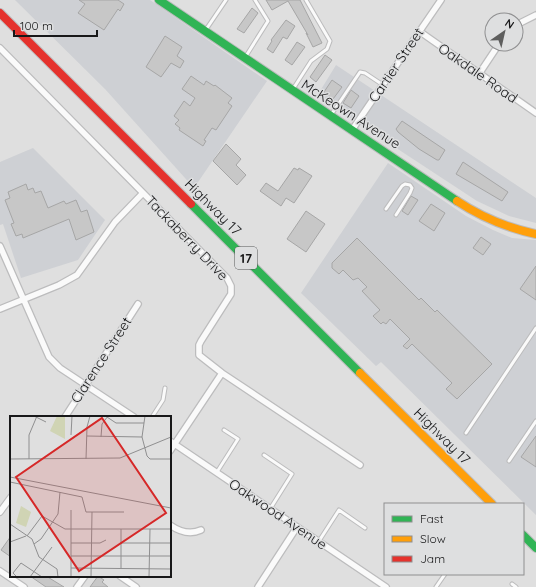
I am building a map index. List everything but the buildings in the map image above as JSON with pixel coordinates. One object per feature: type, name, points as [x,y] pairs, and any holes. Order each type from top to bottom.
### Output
[{"type":"main road","name":"McKeown Avenue","points":[[159,0],[470,209],[508,226],[536,234]]},
{"type":"main road","name":"Highway 17","points":[[0,13],[491,503]]},
{"type":"main road","points":[[524,536],[536,548]]},
{"type":"street","name":"Cartier Street","points":[[352,130],[441,0]]},
{"type":"street","points":[[524,21],[536,15]]},
{"type":"street","name":"Oakdale Road","points":[[419,31],[536,113]]},
{"type":"street","name":"Tackaberry Drive","points":[[0,48],[227,278],[231,286],[229,299],[198,345],[199,355],[222,373],[360,465]]},
{"type":"street","points":[[479,74],[494,52]]},
{"type":"street","points":[[0,310],[22,299],[59,285],[77,275],[115,222],[143,193]]},
{"type":"street","points":[[0,246],[22,299],[49,357],[60,368],[132,416]]},
{"type":"street","name":"Clarence Street","points":[[66,416],[138,304]]},
{"type":"street","points":[[172,443],[222,373]]},
{"type":"street","name":"Oakwood Avenue","points":[[172,443],[386,587]]},
{"type":"street","points":[[0,512],[10,500]]},
{"type":"street","points":[[171,526],[185,533],[195,533],[201,530]]},
{"type":"street","points":[[259,587],[297,528]]},
{"type":"street","points":[[0,570],[24,587]]},
{"type":"street","points":[[77,587],[84,577]]},
{"type":"street","points":[[121,577],[136,587]]},
{"type":"lane","points":[[205,31],[226,0]]},
{"type":"lane","points":[[245,58],[268,21],[265,13],[255,0]]},
{"type":"lane","points":[[292,90],[312,61],[327,48],[330,41],[306,0]]},
{"type":"lane","points":[[331,116],[360,72],[365,73],[383,85]]},
{"type":"lane","points":[[386,209],[402,186],[405,184],[410,185],[412,188],[410,193],[396,215]]},
{"type":"lane","points":[[466,433],[536,328]]},
{"type":"lane","points":[[153,416],[163,400],[166,388]]},
{"type":"lane","points":[[509,461],[536,421]]},
{"type":"lane","points":[[216,473],[238,439],[224,430]]},
{"type":"lane","points":[[264,455],[292,474],[270,510]]},
{"type":"lane","points":[[318,542],[339,510],[365,528]]},
{"type":"lane","points":[[436,587],[444,575]]},
{"type":"lane","points":[[512,584],[516,587]]},
{"type":"shaded area","points":[[15,0],[150,0],[267,81],[194,188],[105,89]]},
{"type":"shaded area","points":[[336,65],[536,198],[536,223],[509,216],[477,201],[317,96]]},
{"type":"shaded area","points":[[33,148],[105,220],[78,260],[21,278],[3,224],[0,225],[0,162]]},
{"type":"shaded area","points":[[388,163],[466,216],[512,238],[536,240],[536,515],[381,362],[376,366],[301,293]]},
{"type":"traffic: fast","points":[[159,0],[457,201]]},
{"type":"traffic: fast","points":[[191,204],[360,373]]},
{"type":"traffic: fast","points":[[524,536],[536,548]]},
{"type":"traffic: slow","points":[[457,201],[495,221],[515,229],[536,234]]},
{"type":"traffic: slow","points":[[360,373],[491,503]]},
{"type":"traffic: jam","points":[[0,13],[191,204]]}]
